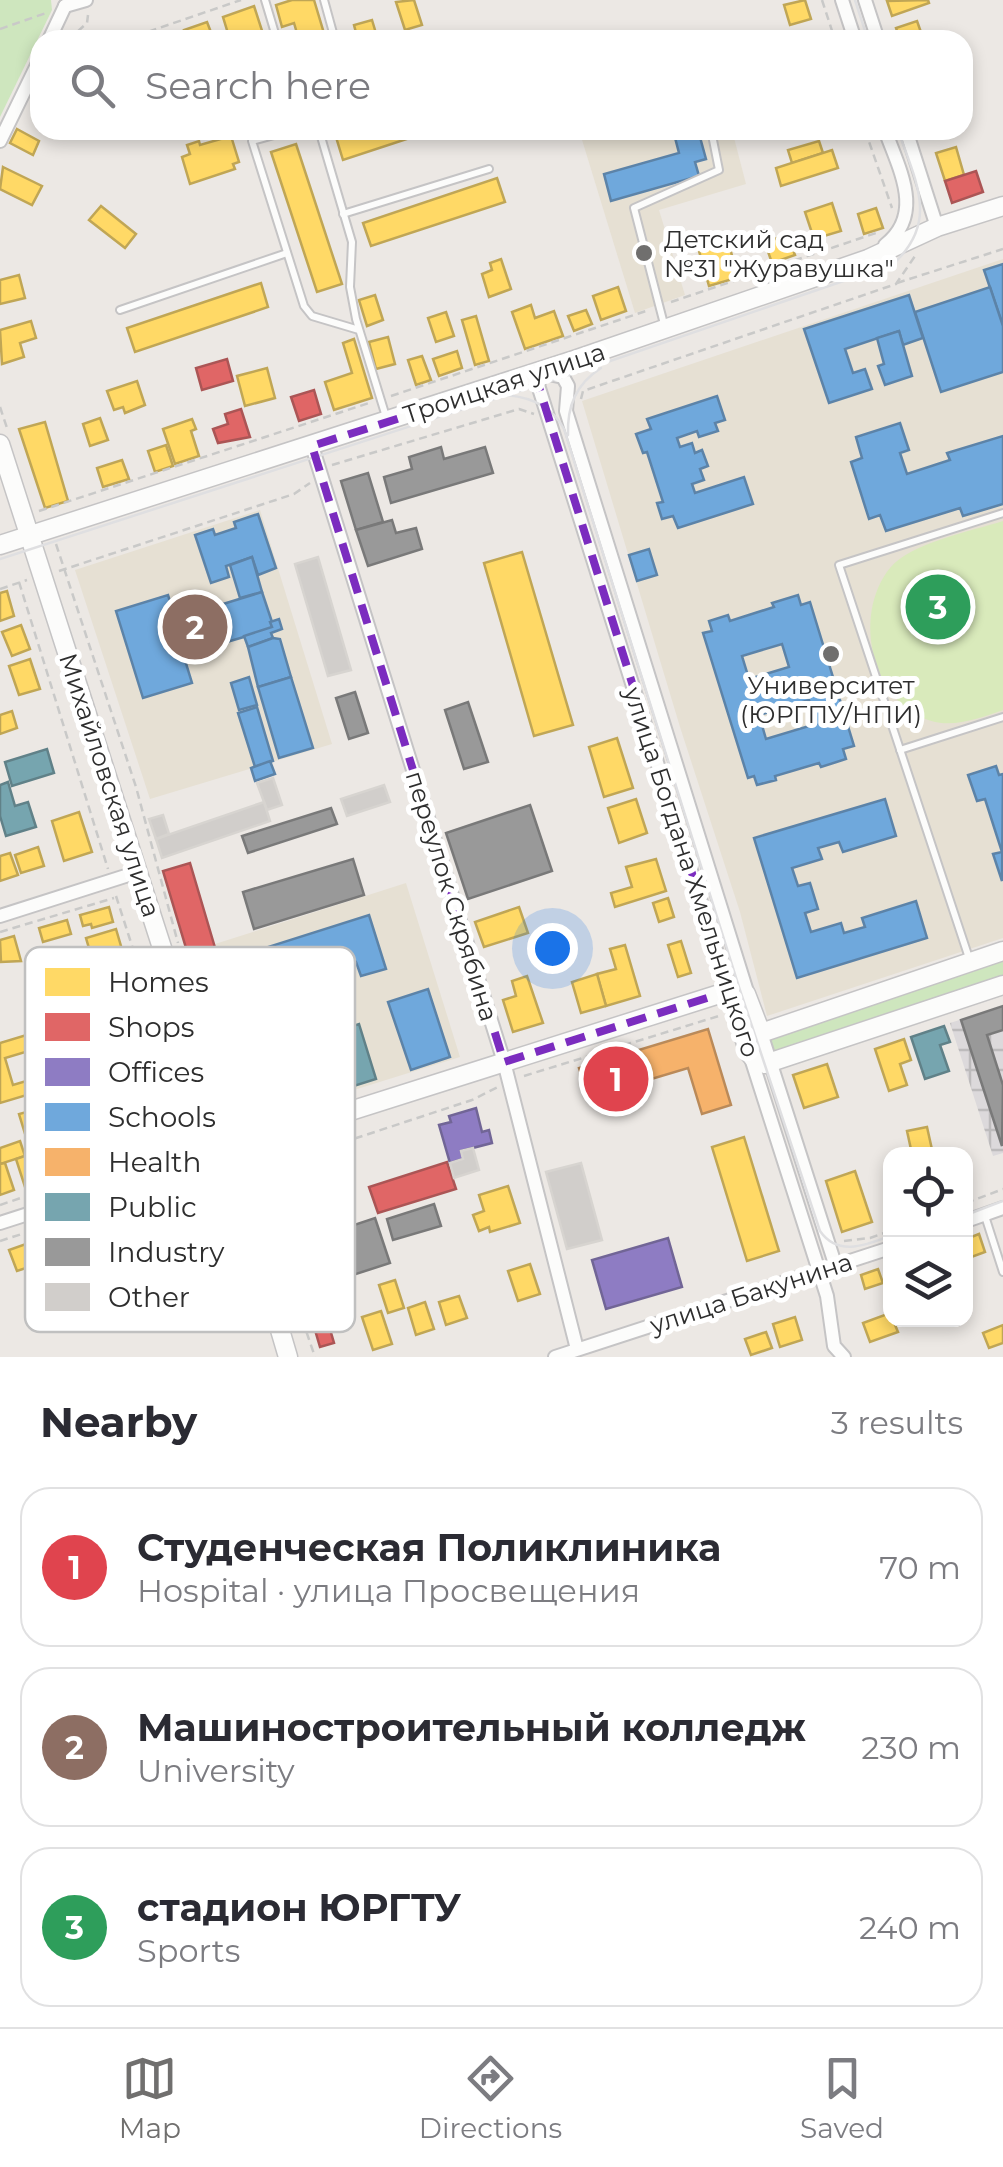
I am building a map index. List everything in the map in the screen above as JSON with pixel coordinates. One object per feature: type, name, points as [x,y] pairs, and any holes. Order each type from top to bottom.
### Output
[{"type":"street","points":[[53,30],[64,3],[85,0]]},
{"type":"street","points":[[842,0],[852,30]]},
{"type":"street","points":[[865,0],[875,30]]},
{"type":"street","points":[[0,142],[30,80]]},
{"type":"street","points":[[868,259],[897,236],[909,201],[888,140]]},
{"type":"street","points":[[909,140],[937,227]]},
{"type":"street","name":"Троицкая улица","points":[[0,544],[538,377],[561,364],[868,259],[937,227],[1003,206]]},
{"type":"street","name":"улица Богдана Хмельницкого","points":[[740,997],[538,377],[563,377],[568,386],[566,412],[740,997],[827,1296],[834,1346],[844,1357]]},
{"type":"street","name":"Михайловская улица","points":[[6,443],[29,535],[162,947]]},
{"type":"street","name":"переулок Скрябина","points":[[312,446],[504,1062],[577,1350]]},
{"type":"street","points":[[0,916],[138,872]]},
{"type":"street","points":[[1003,952],[752,1041],[759,1063],[772,1064],[1003,986]]},
{"type":"street","points":[[355,1109],[504,1062],[740,997]]},
{"type":"street","name":"улица Богдана Хмельницкого","points":[[772,1064],[836,1266]]},
{"type":"street","points":[[973,1218],[1003,1208]]},
{"type":"street","points":[[0,1224],[25,1216]]},
{"type":"street","name":"улица Бакунина","points":[[555,1357],[883,1250]]},
{"type":"street","name":"Михайловская улица","points":[[282,1332],[288,1357]]},
{"type":"lane","points":[[265,0],[274,30]]},
{"type":"lane","points":[[324,0],[333,30]]},
{"type":"lane","points":[[259,140],[252,142],[304,306],[312,316],[360,330]]},
{"type":"lane","points":[[322,140],[352,242],[350,287],[387,421]]},
{"type":"lane","points":[[665,329],[634,208],[719,170],[713,140]]},
{"type":"lane","points":[[344,214],[489,169]]},
{"type":"lane","points":[[120,310],[287,253]]},
{"type":"lane","points":[[970,962],[840,565],[1003,514]]},
{"type":"lane","points":[[900,750],[1003,717]]},
{"type":"lane","points":[[984,1214],[1003,1272]]},
{"type":"path","points":[[78,30],[89,19],[85,0]]},
{"type":"path","points":[[153,30],[241,0]]},
{"type":"path","points":[[822,0],[832,30]]},
{"type":"path","points":[[0,35],[2,28],[64,3]]},
{"type":"path","points":[[180,947],[136,787],[65,569],[49,529],[35,512],[659,306],[902,221],[869,140]]},
{"type":"path","points":[[578,410],[583,391],[1003,249]]},
{"type":"path","points":[[896,284],[915,256]]},
{"type":"path","points":[[0,407],[6,443]]},
{"type":"path","points":[[0,589],[294,494],[332,464],[519,409],[542,417]]},
{"type":"path","points":[[0,932],[116,898]]},
{"type":"path","points":[[355,1138],[472,1100],[509,1082],[740,997]]},
{"type":"path","points":[[973,1201],[1003,1190]]},
{"type":"path","points":[[0,1204],[25,1196]]},
{"type":"path","points":[[0,1241],[25,1233]]},
{"type":"path","points":[[833,1236],[844,1242],[883,1233]]},
{"type":"path","points":[[305,1332],[315,1357]]},
{"type":"highlighted area","points":[[542,373],[537,381],[729,991],[504,1062],[312,446]]},
{"type":"shaded area","name":"Детский сад №31 \"Журавушка\"","points":[[582,140],[735,140],[746,184],[659,210],[685,295],[635,313]]},
{"type":"shaded area","name":"Университет (ЮРГПУ/НПИ)","points":[[1003,259],[1003,938],[767,1016],[740,912],[582,401]]},
{"type":"shaded area","points":[[260,510],[332,744],[150,799],[75,570]]},
{"type":"shaded area","points":[[406,883],[460,1057],[355,1090],[355,947],[215,944]]},
{"type":"shaded area","points":[[1003,1006],[1003,1153],[993,1156],[950,1023]]},
{"type":"green space","points":[[0,0],[51,0],[52,10],[42,30],[30,30],[30,55],[0,117]]},
{"type":"green space","points":[[1003,521],[1003,710],[961,722],[935,722],[913,713],[883,679],[870,634],[878,588],[890,568],[912,552]]},
{"type":"green space","points":[[1003,952],[1003,981],[776,1058],[769,1033]]},
{"type":"building: Homes","points":[[314,0],[323,30],[296,30],[294,23],[282,27],[276,5]]},
{"type":"building: Homes","points":[[414,0],[422,25],[405,30],[396,2]]},
{"type":"building: Homes","points":[[805,0],[811,19],[790,25],[784,5]]},
{"type":"building: Homes","points":[[887,1],[929,3],[892,16]]},
{"type":"building: Homes","points":[[254,6],[262,30],[227,30],[223,17]]},
{"type":"building: Homes","points":[[372,20],[375,30],[355,30],[354,25]]},
{"type":"building: Homes","points":[[917,21],[920,30],[897,30]]},
{"type":"building: Homes","points":[[207,22],[210,30],[184,30]]},
{"type":"building: Homes","points":[[17,129],[30,140],[39,141],[33,155],[10,143]]},
{"type":"building: Homes","points":[[232,140],[239,162],[233,164],[235,169],[190,184],[182,157],[190,154],[187,145],[199,141],[200,145]]},
{"type":"building: Homes","points":[[337,140],[404,140],[343,160]]},
{"type":"building: Homes","points":[[819,141],[823,153],[792,163],[788,150]]},
{"type":"building: Homes","points":[[296,144],[342,284],[317,292],[271,152]]},
{"type":"building: Homes","points":[[956,147],[964,175],[945,181],[936,153]]},
{"type":"building: Homes","points":[[832,150],[838,168],[781,186],[776,168]]},
{"type":"building: Homes","points":[[3,167],[42,186],[32,205],[0,189]]},
{"type":"building: Homes","points":[[497,178],[505,202],[371,246],[363,223]]},
{"type":"building: Homes","points":[[832,203],[841,231],[814,239],[805,212]]},
{"type":"building: Homes","points":[[101,206],[136,234],[125,248],[89,220]]},
{"type":"building: Homes","points":[[876,208],[883,228],[864,234],[858,214]]},
{"type":"building: Homes","points":[[787,234],[795,255],[772,263],[765,243]]},
{"type":"building: Homes","points":[[726,235],[736,269],[740,267],[743,276],[709,286],[697,244]]},
{"type":"building: Homes","points":[[501,259],[511,289],[489,297],[482,274],[492,270],[490,263]]},
{"type":"building: Homes","points":[[19,275],[25,298],[0,304],[0,280]]},
{"type":"building: Homes","points":[[261,283],[268,307],[135,352],[127,328]]},
{"type":"building: Homes","points":[[618,287],[626,311],[601,320],[593,296]]},
{"type":"building: Homes","points":[[375,295],[383,320],[367,326],[359,300]]},
{"type":"building: Homes","points":[[531,305],[535,318],[554,311],[563,336],[525,349],[512,312]]},
{"type":"building: Homes","points":[[586,310],[592,324],[574,331],[568,316]]},
{"type":"building: Homes","points":[[446,312],[454,336],[436,342],[428,318]]},
{"type":"building: Homes","points":[[476,316],[489,361],[475,365],[462,320]]},
{"type":"building: Homes","points":[[31,321],[36,338],[20,343],[24,357],[2,364],[0,330]]},
{"type":"building: Homes","points":[[388,337],[395,364],[376,369],[369,342]]},
{"type":"building: Homes","points":[[354,339],[372,398],[334,410],[325,382],[352,373],[343,343]]},
{"type":"building: Homes","points":[[457,351],[462,368],[439,376],[433,359]]},
{"type":"building: Homes","points":[[422,356],[431,380],[416,385],[408,360]]},
{"type":"building: Homes","points":[[267,368],[275,398],[245,406],[237,376]]},
{"type":"building: Homes","points":[[137,381],[145,405],[125,413],[123,407],[114,410],[107,391]]},
{"type":"building: Homes","points":[[100,418],[108,440],[90,446],[83,424]]},
{"type":"building: Homes","points":[[192,419],[196,429],[191,431],[199,456],[175,464],[163,429]]},
{"type":"building: Homes","points":[[45,422],[68,501],[45,508],[19,429]]},
{"type":"building: Homes","points":[[166,445],[173,466],[155,472],[148,451]]},
{"type":"building: Homes","points":[[122,460],[129,479],[103,487],[97,468]]},
{"type":"building: Homes","points":[[522,552],[573,725],[534,736],[484,563]]},
{"type":"building: Homes","points":[[7,591],[14,616],[0,621],[0,593]]},
{"type":"building: Homes","points":[[21,625],[30,649],[12,656],[2,632]]},
{"type":"building: Homes","points":[[30,659],[40,689],[19,695],[9,666]]},
{"type":"building: Homes","points":[[12,711],[17,728],[0,734],[0,715]]},
{"type":"building: Homes","points":[[617,738],[633,788],[604,797],[589,747]]},
{"type":"building: Homes","points":[[636,799],[647,833],[619,843],[608,808]]},
{"type":"building: Homes","points":[[79,812],[92,852],[64,861],[52,821]]},
{"type":"building: Homes","points":[[38,847],[44,866],[21,873],[15,855]]},
{"type":"building: Homes","points":[[10,853],[18,875],[0,881],[0,856]]},
{"type":"building: Homes","points":[[656,859],[666,891],[615,907],[611,893],[632,887],[626,867]]},
{"type":"building: Homes","points":[[668,898],[674,917],[659,922],[653,903]]},
{"type":"building: Homes","points":[[109,907],[113,922],[92,928],[91,924],[83,926],[80,915]]},
{"type":"building: Homes","points":[[519,907],[528,933],[484,947],[475,922]]},
{"type":"building: Homes","points":[[67,920],[71,934],[43,942],[39,928]]},
{"type":"building: Homes","points":[[116,929],[121,947],[89,947],[86,938]]},
{"type":"building: Homes","points":[[14,936],[21,961],[1,962],[0,940]]},
{"type":"building: Homes","points":[[681,941],[691,973],[678,977],[668,945]]},
{"type":"building: Homes","points":[[625,945],[640,996],[606,1006],[597,974],[616,969],[610,949]]},
{"type":"building: Homes","points":[[597,974],[606,1006],[581,1013],[572,982]]},
{"type":"building: Homes","points":[[527,976],[543,1023],[513,1032],[503,1000],[516,996],[512,981]]},
{"type":"building: Homes","points":[[25,1035],[25,1052],[5,1058],[13,1085],[25,1081],[25,1096],[0,1103],[0,1043]]},
{"type":"building: Homes","points":[[904,1039],[911,1060],[900,1064],[907,1085],[889,1091],[875,1049]]},
{"type":"building: Homes","points":[[827,1064],[838,1097],[804,1108],[793,1075]]},
{"type":"building: Homes","points":[[25,1112],[25,1134],[19,1114]]},
{"type":"building: Homes","points":[[927,1127],[931,1147],[910,1147],[907,1131]]},
{"type":"building: Homes","points":[[744,1137],[779,1251],[747,1261],[712,1147]]},
{"type":"building: Homes","points":[[20,1141],[25,1156],[0,1164],[0,1148]]},
{"type":"building: Homes","points":[[25,1156],[25,1187],[16,1159]]},
{"type":"building: Homes","points":[[5,1163],[14,1190],[0,1195],[0,1164]]},
{"type":"building: Homes","points":[[855,1171],[872,1222],[842,1232],[826,1181]]},
{"type":"building: Homes","points":[[508,1186],[520,1223],[490,1232],[489,1227],[479,1231],[473,1215],[484,1211],[479,1195]]},
{"type":"building: Homes","points":[[979,1234],[985,1252],[973,1256],[973,1237]]},
{"type":"building: Homes","points":[[25,1244],[25,1268],[17,1271],[9,1250]]},
{"type":"building: Homes","points":[[530,1264],[540,1294],[518,1301],[508,1271]]},
{"type":"building: Homes","points":[[878,1269],[883,1283],[865,1289],[861,1275]]},
{"type":"building: Homes","points":[[395,1280],[404,1308],[388,1313],[379,1285]]},
{"type":"building: Homes","points":[[459,1296],[467,1318],[446,1325],[439,1302]]},
{"type":"building: Homes","points":[[425,1302],[434,1329],[416,1335],[408,1308]]},
{"type":"building: Homes","points":[[381,1311],[392,1344],[373,1350],[362,1317]]},
{"type":"building: Homes","points":[[883,1316],[883,1327],[896,1327],[898,1332],[870,1342],[863,1323]]},
{"type":"building: Homes","points":[[795,1317],[802,1340],[780,1347],[773,1324]]},
{"type":"building: Homes","points":[[1003,1325],[1003,1343],[989,1348],[983,1333]]},
{"type":"building: Homes","points":[[766,1332],[772,1348],[751,1355],[745,1339]]},
{"type":"building: Shops","points":[[976,171],[983,192],[952,203],[945,181]]},
{"type":"building: Shops","points":[[227,359],[233,381],[202,390],[196,368]]},
{"type":"building: Shops","points":[[314,390],[321,414],[299,421],[291,397]]},
{"type":"building: Shops","points":[[241,409],[250,437],[218,443],[213,429],[228,424],[225,414]]},
{"type":"building: Shops","points":[[190,863],[215,947],[186,947],[163,871]]},
{"type":"building: Shops","points":[[447,1162],[456,1189],[378,1213],[369,1187]]},
{"type":"building: Shops","points":[[316,1332],[331,1332],[334,1343],[320,1347]]},
{"type":"building: Offices","points":[[476,1108],[482,1132],[489,1130],[492,1143],[461,1151],[463,1159],[450,1163],[439,1125],[451,1122],[449,1116]]},
{"type":"building: Offices","points":[[668,1238],[682,1287],[606,1309],[592,1260]]},
{"type":"building: Schools","points":[[676,140],[701,140],[706,159],[695,162],[699,176],[611,201],[604,174],[679,153]]},
{"type":"building: Schools","points":[[1003,264],[1003,326],[984,270]]},
{"type":"building: Schools","points":[[990,287],[1003,326],[1003,372],[941,392],[915,312]]},
{"type":"building: Schools","points":[[909,295],[923,338],[903,345],[899,331],[845,349],[853,373],[865,369],[872,389],[829,403],[804,329]]},
{"type":"building: Schools","points":[[899,331],[912,376],[885,385],[878,366],[884,364],[877,338]]},
{"type":"building: Schools","points":[[717,396],[725,420],[715,423],[718,431],[699,437],[697,431],[677,438],[680,447],[692,443],[695,453],[702,450],[708,466],[700,469],[704,480],[692,484],[695,493],[744,477],[753,504],[678,528],[673,516],[662,519],[657,503],[663,502],[647,452],[643,453],[636,434],[651,429],[647,419]]},
{"type":"building: Schools","points":[[900,423],[909,450],[900,453],[907,474],[950,460],[947,453],[1003,436],[1003,504],[963,516],[960,508],[886,531],[880,515],[869,519],[851,462],[862,458],[856,437]]},
{"type":"building: Schools","points":[[258,514],[276,568],[258,575],[252,557],[226,566],[229,577],[211,583],[195,535],[213,529],[215,535],[236,528],[234,522]]},
{"type":"building: Schools","points":[[649,549],[657,575],[637,581],[629,555]]},
{"type":"building: Schools","points":[[252,557],[262,592],[240,598],[230,565]]},
{"type":"building: Schools","points":[[262,592],[274,628],[200,650],[198,642],[181,647],[192,683],[143,698],[116,611],[168,595],[178,626],[190,623],[187,615]]},
{"type":"building: Schools","points":[[798,595],[801,605],[810,602],[854,746],[843,749],[846,759],[821,767],[819,763],[757,785],[754,776],[748,778],[703,633],[712,631],[709,621],[728,615],[730,621],[774,607],[772,603]],"holes":[[[782,644],[789,667],[749,679],[742,656]],[[809,700],[816,724],[766,739],[759,715]]]},
{"type":"building: Schools","points":[[279,619],[282,629],[271,633],[273,638],[248,647],[244,636],[272,627],[270,622]]},
{"type":"building: Schools","points":[[280,639],[291,677],[258,687],[248,647]]},
{"type":"building: Schools","points":[[249,677],[257,705],[239,710],[231,683]]},
{"type":"building: Schools","points":[[291,677],[313,748],[279,758],[258,687]]},
{"type":"building: Schools","points":[[257,707],[273,761],[255,767],[238,713]]},
{"type":"building: Schools","points":[[270,761],[275,774],[255,781],[251,768]]},
{"type":"building: Schools","points":[[996,766],[999,775],[1003,774],[1002,881],[993,854],[1002,852],[985,799],[977,801],[968,775]]},
{"type":"building: Schools","points":[[885,799],[896,836],[843,852],[839,842],[818,848],[822,859],[792,868],[798,886],[810,883],[818,909],[805,913],[811,932],[841,923],[844,933],[865,927],[862,918],[916,901],[927,938],[797,978],[754,838]]},
{"type":"building: Schools","points":[[369,915],[386,969],[361,976],[355,962],[355,947],[268,947]]},
{"type":"building: Schools","points":[[428,989],[450,1057],[411,1070],[388,1002]]},
{"type":"building: Health","points":[[708,1029],[731,1105],[702,1114],[688,1068],[611,1091],[613,1097],[591,1104],[579,1068]]},
{"type":"building: Public","points":[[47,749],[54,773],[12,786],[5,762]]},
{"type":"building: Public","points":[[8,782],[15,806],[28,802],[36,827],[6,836],[0,816],[0,785]]},
{"type":"building: Public","points":[[359,1024],[376,1079],[355,1086],[355,1025]]},
{"type":"building: Public","points":[[944,1026],[950,1042],[940,1045],[949,1071],[925,1079],[911,1037]]},
{"type":"building: Industry","points":[[441,447],[444,459],[485,447],[493,473],[391,503],[384,477],[412,469],[409,457]]},
{"type":"building: Industry","points":[[368,473],[383,522],[356,530],[341,481]]},
{"type":"building: Industry","points":[[392,520],[396,533],[416,528],[422,549],[368,566],[356,530]]},
{"type":"building: Industry","points":[[355,692],[368,733],[349,739],[336,698]]},
{"type":"building: Industry","points":[[468,702],[488,762],[464,769],[445,710]]},
{"type":"building: Industry","points":[[530,805],[552,871],[468,899],[446,833]]},
{"type":"building: Industry","points":[[331,808],[337,824],[248,853],[242,836]]},
{"type":"building: Industry","points":[[353,859],[364,895],[254,929],[243,892]]},
{"type":"building: Industry","points":[[1003,1006],[1003,1030],[987,1035],[1003,1085],[1002,1146],[961,1020]]},
{"type":"building: Industry","points":[[434,1204],[441,1226],[393,1240],[387,1219]]},
{"type":"building: Industry","points":[[375,1218],[390,1263],[355,1274],[355,1225]]},
{"type":"building: Other","points":[[318,557],[351,670],[328,676],[295,564]]},
{"type":"building: Other","points":[[273,778],[282,805],[267,810],[257,783]]},
{"type":"building: Other","points":[[384,785],[390,802],[347,816],[341,799]]},
{"type":"building: Other","points":[[264,802],[270,821],[162,858],[156,839]]},
{"type":"building: Other","points":[[163,815],[169,834],[156,839],[149,819]]},
{"type":"building: Other","points":[[473,1148],[479,1170],[454,1178],[450,1163],[463,1159],[461,1151]]},
{"type":"building: Other","points":[[581,1163],[602,1240],[567,1249],[546,1172]]},
{"type":"tram line","points":[[855,0],[865,30]]},
{"type":"tram line","points":[[0,559],[581,371],[893,264],[907,248],[920,216],[916,183],[901,140]]},
{"type":"tram line","points":[[568,435],[575,397],[585,381],[601,368]]},
{"type":"tram line","points":[[506,395],[540,404],[564,429],[820,1231],[835,1244],[853,1247],[887,1237]]},
{"type":"tram line","points":[[973,1212],[1003,1201]]},
{"type":"place","name":"Детский сад №31 \"Журавушка\"","points":[[644,253]]},
{"type":"place","name":"стадион ЮРГТУ","points":[[938,607]]},
{"type":"place","name":"Машиностроительный колледж","points":[[195,627]]},
{"type":"place","name":"Университет (ЮРГПУ/НПИ)","points":[[831,654]]},
{"type":"place","name":"Студенческая Поликлиника","points":[[616,1079]]}]
